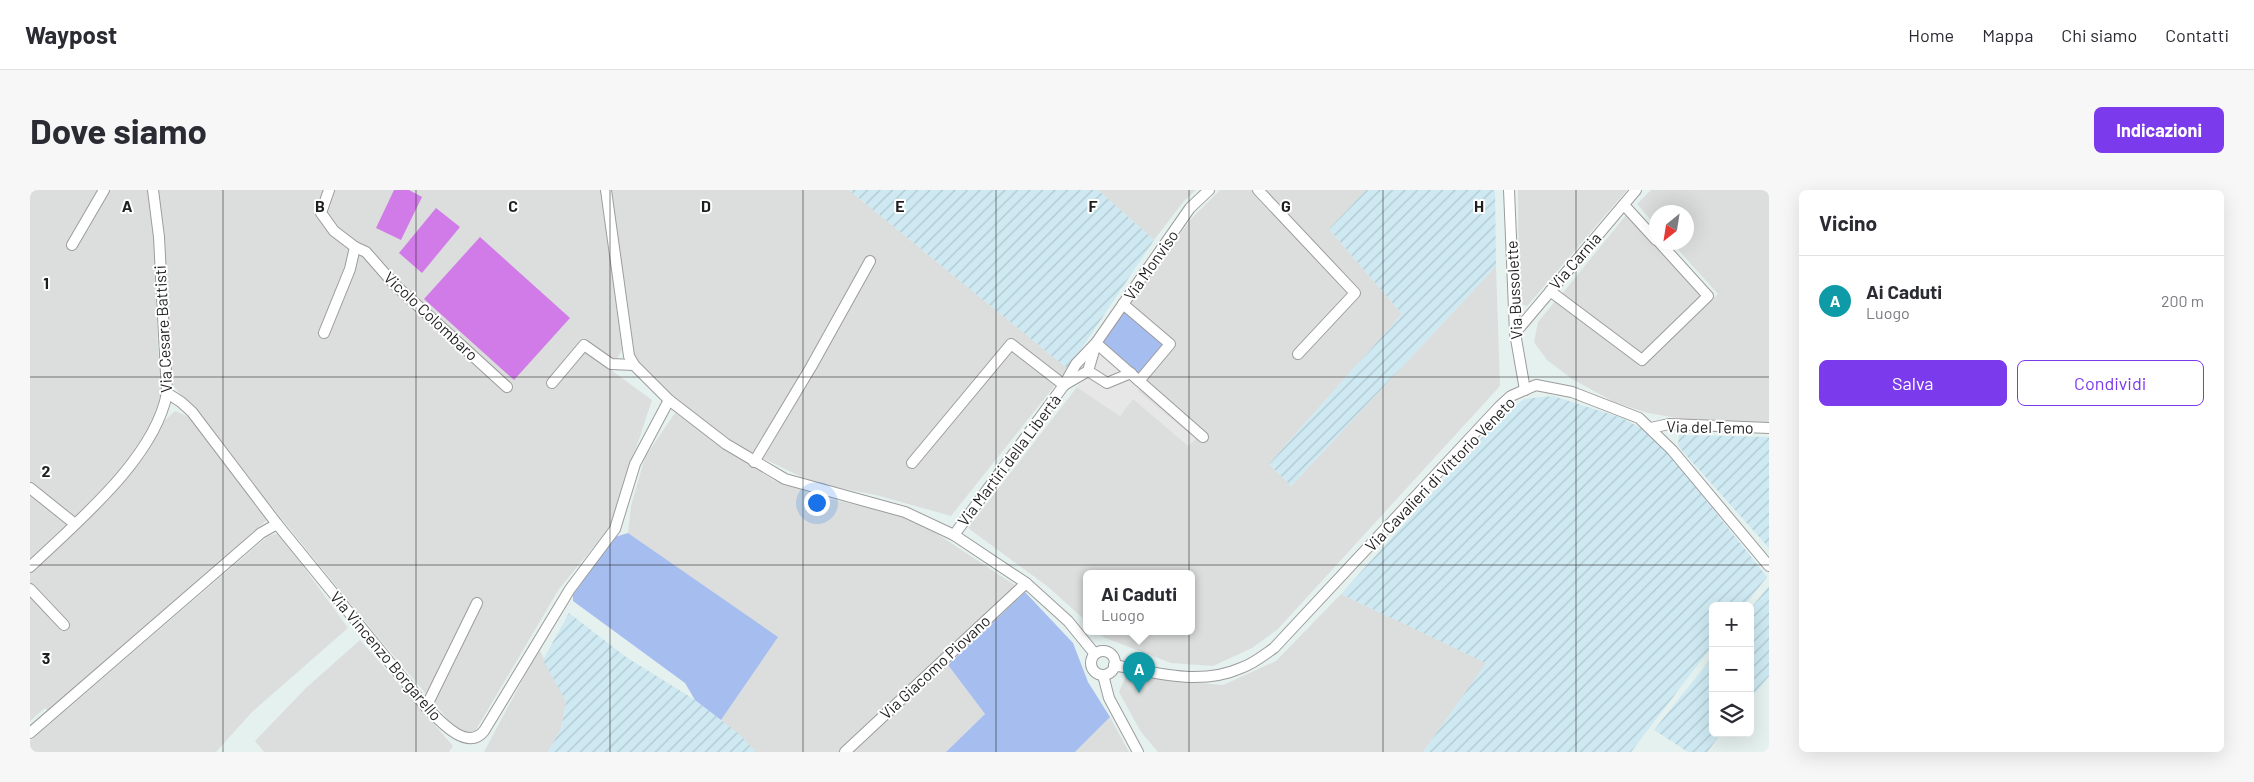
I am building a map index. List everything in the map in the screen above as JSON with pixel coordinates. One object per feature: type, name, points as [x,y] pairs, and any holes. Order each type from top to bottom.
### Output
[{"type":"street","points":[[72,245],[104,190]]},
{"type":"street","name":"Via Cesare Battisti","points":[[30,567],[75,524],[137,459],[156,429],[164,409],[168,393],[159,237],[153,190]]},
{"type":"street","name":"Vicolo Colombaro","points":[[330,190],[320,213],[334,231],[366,252],[394,284],[507,387]]},
{"type":"street","name":"Via Martiri della Libertà","points":[[606,190],[629,356],[634,365],[669,400],[726,444],[785,479],[905,512],[954,535],[1026,583],[1068,621],[1095,654]]},
{"type":"street","name":"Via Monviso","points":[[1096,343],[1190,208],[1209,190]]},
{"type":"street","points":[[1258,190],[1355,293],[1298,354]]},
{"type":"street","name":"Via Bussolette","points":[[1509,190],[1515,333],[1525,390]]},
{"type":"street","name":"Via Carnia","points":[[1515,333],[1636,190]]},
{"type":"street","points":[[1624,205],[1649,231]]},
{"type":"street","points":[[324,333],[350,269],[356,247]]},
{"type":"street","points":[[1550,291],[1642,360],[1708,296],[1666,250]]},
{"type":"street","points":[[754,462],[870,261]]},
{"type":"street","points":[[1124,304],[1170,344],[1139,381]]},
{"type":"street","points":[[1064,386],[1088,371],[1096,343]]},
{"type":"street","points":[[1096,343],[1203,437]]},
{"type":"street","points":[[1064,386],[1076,364],[1096,343]]},
{"type":"street","points":[[912,463],[1011,344],[1064,386]]},
{"type":"street","points":[[552,383],[584,345],[611,364],[634,365]]},
{"type":"street","points":[[1088,371],[1107,383],[1131,373]]},
{"type":"street","name":"Via Cavalieri di Vittorio Veneto","points":[[1114,665],[1182,677],[1215,675],[1241,668],[1274,648],[1499,407],[1511,396],[1536,385],[1572,392],[1639,418],[1651,428],[1769,566]]},
{"type":"street","name":"Via Martiri della Libertà","points":[[954,535],[1064,386]]},
{"type":"street","name":"Via Vincenzo Borgarello","points":[[168,393],[192,412],[277,524],[426,707],[464,741],[472,743],[478,740],[570,589],[616,529],[635,464],[669,400]]},
{"type":"street","name":"Via del Temo","points":[[1651,428],[1669,424],[1769,428]]},
{"type":"street","points":[[30,488],[75,524]]},
{"type":"street","points":[[30,733],[261,532],[277,524]]},
{"type":"street","name":"Via Giacomo Piovano","points":[[845,752],[1026,583]]},
{"type":"street","points":[[30,589],[64,625]]},
{"type":"street","points":[[426,707],[478,603]]},
{"type":"street","points":[[1100,651],[1108,652],[1113,658],[1114,665],[1110,672],[1103,675],[1095,672],[1091,666],[1092,658],[1100,651]]},
{"type":"street","points":[[1103,675],[1109,698],[1138,752]]},
{"type":"shaded area","points":[[30,190],[148,190],[154,220],[158,352],[163,391],[158,415],[142,446],[120,473],[30,559]]},
{"type":"shaded area","points":[[156,190],[603,190],[625,344],[611,370],[652,400],[610,527],[559,589],[474,733],[462,732],[456,729],[376,635],[168,379]]},
{"type":"shaded area","points":[[394,190],[409,190],[422,197],[401,240],[376,228]]},
{"type":"shaded area","points":[[609,190],[849,190],[1068,369],[951,516],[876,495],[814,483],[752,453],[708,425],[635,364]]},
{"type":"shaded area","points":[[849,190],[1098,190],[1154,240],[1068,369]]},
{"type":"shaded area","points":[[1098,190],[1196,190],[1184,201],[1154,240]]},
{"type":"shaded area","points":[[1220,190],[1366,190],[1329,229],[1402,314],[1269,464],[1291,486],[1496,266],[1500,386],[1277,630],[1252,648],[1213,666],[1171,663],[1101,635],[1195,635],[1195,570],[1083,570],[1083,618],[1047,586],[968,528],[1077,387],[1120,416],[1148,377],[1104,338],[1191,219]]},
{"type":"shaded area","points":[[1366,190],[1495,190],[1496,266],[1291,486],[1269,464],[1402,314],[1329,229]]},
{"type":"shaded area","points":[[1518,190],[1627,190],[1527,306],[1519,303]]},
{"type":"shaded area","points":[[1651,190],[1769,190],[1769,423],[1700,422],[1648,413],[1614,402],[1572,379],[1547,360],[1534,342],[1538,322],[1556,300],[1643,365],[1718,294],[1678,250],[1694,250],[1694,205],[1649,205],[1649,218],[1637,204]]},
{"type":"shaded area","points":[[436,208],[460,227],[422,273],[399,253]]},
{"type":"shaded area","points":[[1627,214],[1649,237],[1649,250],[1661,250],[1702,294],[1642,354],[1562,294]]},
{"type":"shaded area","points":[[480,237],[570,318],[514,380],[424,299]]},
{"type":"shaded area","points":[[1123,304],[1170,344],[1139,381],[1096,343]]},
{"type":"shaded area","points":[[1096,350],[1140,388],[1138,391],[1196,439],[1188,446],[1133,399],[1120,416],[1077,387],[1093,365]]},
{"type":"shaded area","points":[[1553,396],[1622,418],[1654,435],[1767,577],[1747,602],[1709,602],[1709,650],[1631,752],[1423,752],[1486,663],[1341,594],[1499,419],[1524,399]]},
{"type":"shaded area","points":[[175,411],[189,417],[268,519],[49,712],[45,708],[30,721],[30,572],[119,485],[145,456],[162,423]]},
{"type":"shaded area","points":[[675,413],[773,480],[825,498],[893,513],[936,533],[1025,592],[948,665],[985,714],[946,752],[756,752],[721,720],[777,637],[628,533],[631,506],[645,457]]},
{"type":"shaded area","points":[[1679,435],[1769,437],[1769,548],[1678,446]]},
{"type":"shaded area","points":[[279,533],[348,628],[252,712],[216,752],[30,752],[30,741],[268,536]]},
{"type":"shaded area","points":[[628,533],[778,637],[721,720],[695,700],[685,683],[573,601],[573,595],[615,537]]},
{"type":"shaded area","points":[[1769,586],[1769,676],[1754,694],[1754,647],[1754,604]]},
{"type":"shaded area","points":[[1025,592],[1073,643],[1088,682],[1110,717],[1075,752],[946,752],[985,714],[948,665]]},
{"type":"shaded area","points":[[1341,594],[1487,663],[1423,752],[1158,752],[1141,732],[1119,692],[1126,676],[1223,685],[1276,661]]},
{"type":"shaded area","points":[[569,613],[626,657],[695,700],[739,734],[756,752],[548,752],[561,729],[566,701],[543,660]]},
{"type":"shaded area","points":[[360,640],[453,746],[449,752],[264,752],[255,741],[306,688]]},
{"type":"shaded area","points":[[539,649],[566,701],[561,729],[548,752],[484,752]]},
{"type":"shaded area","points":[[1709,661],[1709,737],[1719,737],[1707,752],[1688,752],[1654,730]]},
{"type":"shaded area","points":[[1110,717],[1129,752],[1075,752]]},
{"type":"place","name":"Ai Caduti","points":[[1139,693]]}]
